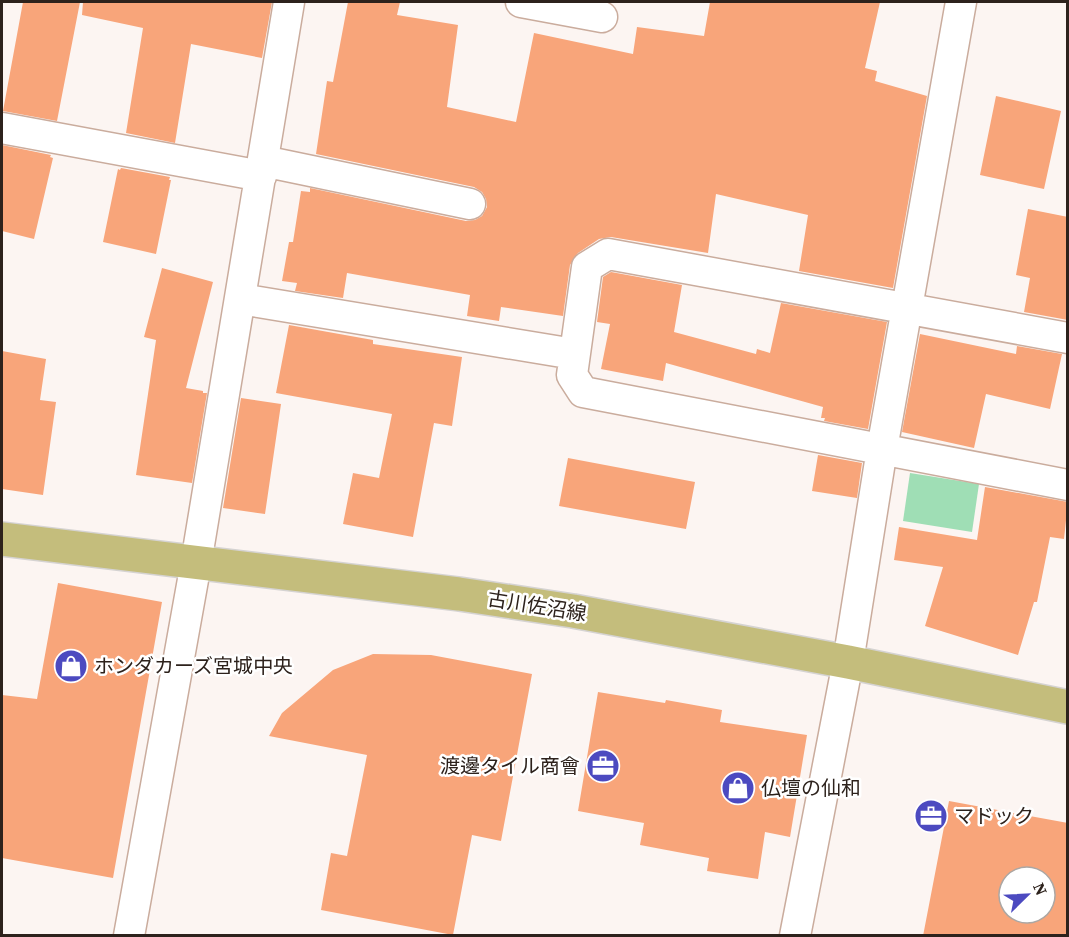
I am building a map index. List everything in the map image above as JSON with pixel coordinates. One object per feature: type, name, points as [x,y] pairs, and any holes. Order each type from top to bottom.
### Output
[{"type":"main road","name":"古川佐沼線","points":[[2,539],[459,594],[573,611],[848,662],[1068,707]]},
{"type":"street","points":[[129,936],[196,563],[289,2]]},
{"type":"street","points":[[521,2],[602,17]]},
{"type":"street","points":[[795,936],[848,662],[882,449],[961,2]]},
{"type":"street","points":[[2,128],[262,168],[470,204]]},
{"type":"street","points":[[1068,338],[608,254],[587,267],[572,375],[583,392],[1068,485]]},
{"type":"street","points":[[240,299],[574,354]]},
{"type":"green space","points":[[910,473],[979,484],[972,532],[903,521]]},
{"type":"building","points":[[23,2],[80,2],[57,121],[3,111]]},
{"type":"building","points":[[83,2],[272,2],[262,58],[191,44],[175,143],[126,133],[143,28],[82,15]]},
{"type":"building","points":[[348,2],[400,2],[397,15],[458,25],[447,107],[516,122],[534,33],[633,54],[637,27],[704,36],[710,2],[880,2],[865,68],[877,71],[875,81],[927,96],[893,288],[799,271],[808,215],[716,194],[708,253],[611,237],[599,239],[578,253],[570,265],[563,316],[501,307],[499,321],[467,316],[470,295],[347,273],[343,298],[295,291],[297,283],[282,281],[289,242],[293,242],[301,191],[310,192],[310,188],[466,221],[482,216],[487,207],[482,192],[474,187],[316,154],[327,81],[333,82]]},
{"type":"building","points":[[996,96],[1061,111],[1044,189],[980,175]]},
{"type":"building","points":[[2,145],[51,155],[50,157],[53,158],[34,239],[2,231]]},
{"type":"building","points":[[118,169],[170,177],[156,254],[103,242]]},
{"type":"building","points":[[1028,209],[1068,217],[1068,320],[1024,312],[1030,278],[1016,275]]},
{"type":"building","points":[[162,268],[213,282],[186,388],[207,393],[192,483],[136,475],[156,340],[144,337]]},
{"type":"building","points":[[611,272],[682,285],[674,332],[756,354],[757,349],[770,353],[781,303],[887,322],[868,429],[824,421],[825,418],[821,418],[823,407],[666,363],[663,381],[601,369],[610,324],[597,322],[603,277]]},
{"type":"building","points":[[289,325],[373,340],[373,344],[462,357],[452,426],[434,423],[413,537],[343,524],[353,473],[379,478],[392,414],[276,393]]},
{"type":"building","points":[[920,334],[1016,354],[1017,346],[1062,354],[1050,409],[986,394],[974,448],[902,432]]},
{"type":"building","points":[[2,351],[46,359],[40,400],[56,402],[43,495],[2,489]]},
{"type":"building","points":[[241,398],[281,404],[265,514],[223,508]]},
{"type":"building","points":[[818,455],[862,463],[857,498],[812,491]]},
{"type":"building","points":[[568,458],[695,482],[686,529],[559,506]]},
{"type":"building","points":[[985,487],[1068,502],[1064,539],[1050,537],[1037,602],[1034,602],[1018,655],[925,626],[943,567],[894,560],[899,527],[977,540]]},
{"type":"building","points":[[58,583],[162,602],[113,878],[2,858],[2,695],[37,699]]},
{"type":"building","points":[[373,654],[431,655],[532,674],[501,841],[472,835],[453,935],[321,910],[331,853],[347,856],[367,755],[269,736],[282,713],[333,670]]},
{"type":"building","points":[[598,692],[665,703],[666,700],[722,710],[720,722],[807,735],[790,837],[765,832],[758,879],[707,871],[709,858],[640,845],[644,823],[578,811]]},
{"type":"building","points":[[949,801],[1068,823],[1068,936],[923,936]]},
{"type":"place","name":"ホンダカーズ宮城中央","points":[[71,666]]},
{"type":"place","name":"渡邊タイル商會","points":[[603,766]]},
{"type":"place","name":"仏壇の仙和","points":[[738,788]]},
{"type":"place","name":"マドック","points":[[931,816]]}]
